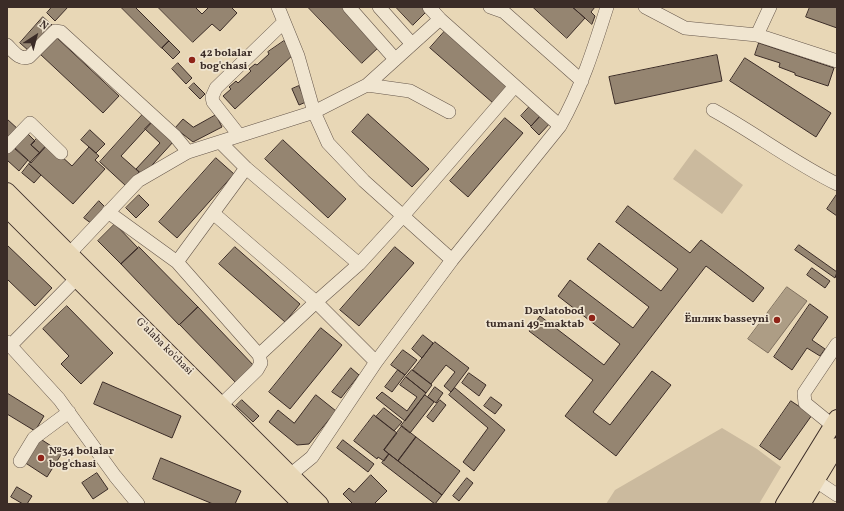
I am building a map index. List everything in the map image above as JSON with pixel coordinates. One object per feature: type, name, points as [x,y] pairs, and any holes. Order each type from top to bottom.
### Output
[{"type":"main road","name":"G'alaba ko'chasi","points":[[7,191],[221,405],[285,479],[302,504]]},
{"type":"main road","name":"G'alaba ko'chasi","points":[[7,210],[76,279],[285,479],[320,504]]},
{"type":"main road","points":[[784,504],[835,422]]},
{"type":"main road","points":[[802,504],[837,446]]},
{"type":"street","points":[[240,135],[213,102],[212,97],[216,88],[281,15],[292,7]]},
{"type":"street","points":[[349,7],[395,59]]},
{"type":"street","points":[[379,7],[412,44]]},
{"type":"street","points":[[430,7],[440,19],[560,126]]},
{"type":"street","points":[[490,7],[504,12],[582,81]]},
{"type":"street","points":[[285,479],[312,457],[376,362],[452,260],[560,126],[582,81],[607,7]]},
{"type":"street","points":[[645,7],[685,28],[757,35],[837,61]]},
{"type":"street","points":[[757,35],[770,7]]},
{"type":"street","points":[[281,15],[298,56],[314,112],[328,144],[402,217],[452,260]]},
{"type":"street","points":[[70,253],[138,181],[188,152],[314,112],[367,85],[440,19]]},
{"type":"street","points":[[7,45],[18,56],[24,58],[29,57],[55,31],[61,32],[175,136],[188,152]]},
{"type":"street","points":[[367,85],[410,91],[449,112]]},
{"type":"street","points":[[259,355],[359,264],[402,217],[515,86]]},
{"type":"street","points":[[713,110],[748,130],[820,176],[837,184]]},
{"type":"street","points":[[7,147],[30,123],[61,153]]},
{"type":"street","points":[[220,142],[246,168],[359,264]]},
{"type":"street","points":[[177,262],[246,168]]},
{"type":"street","points":[[108,212],[177,262],[259,355],[260,363],[257,370],[221,405]]},
{"type":"street","points":[[213,213],[316,302],[376,362]]},
{"type":"street","points":[[76,279],[9,344],[69,412],[115,476],[138,504]]},
{"type":"street","points":[[835,422],[805,403],[804,393],[837,344]]},
{"type":"street","points":[[20,461],[34,438],[69,412]]},
{"type":"street","points":[[816,481],[837,495]]},
{"type":"shaded area","points":[[695,149],[743,185],[722,214],[673,179]]},
{"type":"shaded area","name":"Ёшлик basseyni","points":[[787,287],[807,301],[768,353],[748,339]]},
{"type":"shaded area","points":[[722,428],[757,449],[781,467],[759,504],[606,504],[615,490]]},
{"type":"building","points":[[52,7],[68,7],[55,21],[47,13]]},
{"type":"building","points":[[121,7],[135,7],[169,41],[162,48]]},
{"type":"building","points":[[158,7],[195,7],[202,14],[209,7],[231,7],[237,13],[220,31],[212,24],[193,42]]},
{"type":"building","points":[[308,7],[343,7],[380,46],[362,63]]},
{"type":"building","points":[[396,7],[421,7],[426,12],[413,25]]},
{"type":"building","points":[[533,7],[572,7],[585,18],[567,38]]},
{"type":"building","points":[[573,7],[595,7],[591,12],[595,16],[592,24]]},
{"type":"building","points":[[810,7],[837,7],[837,28],[806,17]]},
{"type":"building","points":[[43,17],[52,25],[29,51],[20,43]]},
{"type":"building","points":[[445,31],[507,86],[493,103],[430,48]]},
{"type":"building","points":[[56,37],[119,96],[103,113],[40,54]]},
{"type":"building","points":[[169,41],[180,52],[173,59],[162,48]]},
{"type":"building","points":[[284,41],[295,53],[235,109],[223,96],[231,89],[229,87],[236,81],[238,83],[251,71],[249,69],[255,64],[257,65],[269,54],[268,52]]},
{"type":"building","points":[[759,43],[834,68],[828,86],[795,75],[795,73],[779,67],[780,63],[755,55]]},
{"type":"building","points":[[717,55],[722,81],[615,104],[609,77]]},
{"type":"building","points":[[745,58],[831,113],[816,137],[730,81]]},
{"type":"building","points":[[178,63],[192,78],[186,84],[172,69]]},
{"type":"building","points":[[194,83],[205,94],[200,99],[189,88]]},
{"type":"building","points":[[299,86],[306,102],[299,105],[292,89]]},
{"type":"building","points":[[532,104],[543,113],[531,126],[521,116]]},
{"type":"building","points":[[144,113],[153,121],[121,156],[139,172],[126,186],[100,162]]},
{"type":"building","points":[[543,113],[552,121],[539,135],[531,127]]},
{"type":"building","points":[[368,114],[429,169],[412,187],[352,132]]},
{"type":"building","points":[[216,115],[222,127],[193,142],[175,128],[183,119],[193,127]]},
{"type":"building","points":[[505,118],[523,133],[468,197],[450,181]]},
{"type":"building","points":[[7,119],[19,130],[10,139],[7,136]]},
{"type":"building","points":[[153,121],[174,141],[143,175],[136,169],[160,143],[145,129]]},
{"type":"building","points":[[90,130],[105,144],[96,153],[81,140]]},
{"type":"building","points":[[28,134],[35,141],[31,145],[40,153],[31,163],[15,149]]},
{"type":"building","points":[[40,135],[49,143],[40,153],[31,145]]},
{"type":"building","points":[[283,140],[346,199],[328,218],[265,159]]},
{"type":"building","points":[[48,144],[72,166],[89,147],[99,156],[95,160],[105,169],[73,204],[29,164]]},
{"type":"building","points":[[14,147],[28,160],[19,171],[7,160],[7,154]]},
{"type":"building","points":[[216,158],[234,174],[177,238],[159,222]]},
{"type":"building","points":[[29,164],[41,175],[34,183],[22,173]]},
{"type":"building","points":[[837,194],[837,216],[827,209]]},
{"type":"building","points":[[139,195],[149,205],[136,218],[126,208]]},
{"type":"building","points":[[99,201],[106,208],[92,224],[84,218]]},
{"type":"building","points":[[628,206],[690,253],[701,240],[764,288],[753,302],[706,266],[593,412],[610,425],[652,371],[671,385],[616,456],[565,416],[593,380],[529,331],[540,316],[604,365],[620,344],[558,296],[570,280],[633,328],[649,307],[587,259],[599,243],[661,291],[678,269],[616,222]]},
{"type":"building","points":[[115,224],[138,248],[121,264],[98,241]]},
{"type":"building","points":[[7,245],[52,288],[35,306],[7,279]]},
{"type":"building","points":[[799,245],[837,272],[835,278],[795,250]]},
{"type":"building","points":[[139,247],[198,307],[179,325],[121,264]]},
{"type":"building","points":[[235,247],[300,304],[285,322],[219,264]]},
{"type":"building","points":[[395,247],[414,263],[359,326],[340,310]]},
{"type":"building","points":[[812,268],[830,281],[825,288],[807,275]]},
{"type":"building","points":[[810,304],[828,317],[812,340],[825,349],[820,356],[807,348],[792,370],[774,357]]},
{"type":"building","points":[[67,306],[113,353],[81,384],[61,364],[69,356],[43,329]]},
{"type":"building","points":[[198,307],[256,368],[238,385],[180,325]]},
{"type":"building","points":[[321,328],[342,345],[290,409],[269,392]]},
{"type":"building","points":[[423,335],[433,343],[422,358],[412,349]]},
{"type":"building","points":[[435,342],[469,368],[451,392],[444,386],[455,372],[446,365],[431,384],[413,370]]},
{"type":"building","points":[[403,350],[417,360],[405,375],[391,365]]},
{"type":"building","points":[[351,368],[359,375],[341,398],[332,392]]},
{"type":"building","points":[[398,370],[405,375],[392,392],[385,387]]},
{"type":"building","points":[[412,370],[432,385],[426,393],[406,377]]},
{"type":"building","points":[[469,373],[486,385],[479,396],[462,383]]},
{"type":"building","points":[[406,377],[426,393],[405,421],[376,398],[382,392],[407,411],[417,397],[400,385]]},
{"type":"building","points":[[103,382],[181,416],[172,438],[94,404]]},
{"type":"building","points":[[435,387],[443,393],[436,403],[428,397]]},
{"type":"building","points":[[455,388],[505,430],[474,471],[463,462],[488,428],[449,395]]},
{"type":"building","points":[[7,393],[44,416],[35,431],[7,414]]},
{"type":"building","points":[[316,395],[336,411],[309,444],[297,445],[269,422],[278,410],[294,423]]},
{"type":"building","points":[[425,395],[434,402],[410,433],[401,426]]},
{"type":"building","points":[[491,397],[502,405],[495,414],[484,406]]},
{"type":"building","points":[[242,400],[259,416],[253,422],[236,406]]},
{"type":"building","points":[[440,400],[446,405],[433,422],[427,417]]},
{"type":"building","points":[[791,401],[812,415],[780,460],[760,446]]},
{"type":"building","points":[[384,408],[402,422],[394,431],[376,417]]},
{"type":"building","points":[[374,415],[397,433],[384,450],[389,454],[384,461],[378,457],[377,459],[354,441]]},
{"type":"building","points":[[402,426],[416,437],[398,461],[384,450]]},
{"type":"building","points":[[416,437],[460,471],[442,495],[398,461]]},
{"type":"building","points":[[39,438],[62,453],[47,477],[24,462]]},
{"type":"building","points":[[343,440],[374,464],[368,472],[337,448]]},
{"type":"building","points":[[389,454],[442,495],[435,504],[382,463]]},
{"type":"building","points":[[161,458],[241,491],[235,504],[213,504],[153,479]]},
{"type":"building","points":[[97,473],[108,489],[93,499],[82,483]]},
{"type":"building","points":[[371,475],[387,491],[374,504],[353,504],[343,494],[349,488],[354,492]]},
{"type":"building","points":[[467,478],[473,483],[459,501],[453,496]]},
{"type":"building","points":[[17,487],[32,496],[27,504],[23,504],[11,497]]},
{"type":"place","name":"42 bolalar bog'chasi","points":[[192,60]]},
{"type":"place","name":"Davlatobod tumani 49-maktab","points":[[592,318]]},
{"type":"place","name":"Ёшлик basseyni","points":[[777,320]]},
{"type":"place","name":"№34 bolalar bog'chasi","points":[[41,458]]}]
